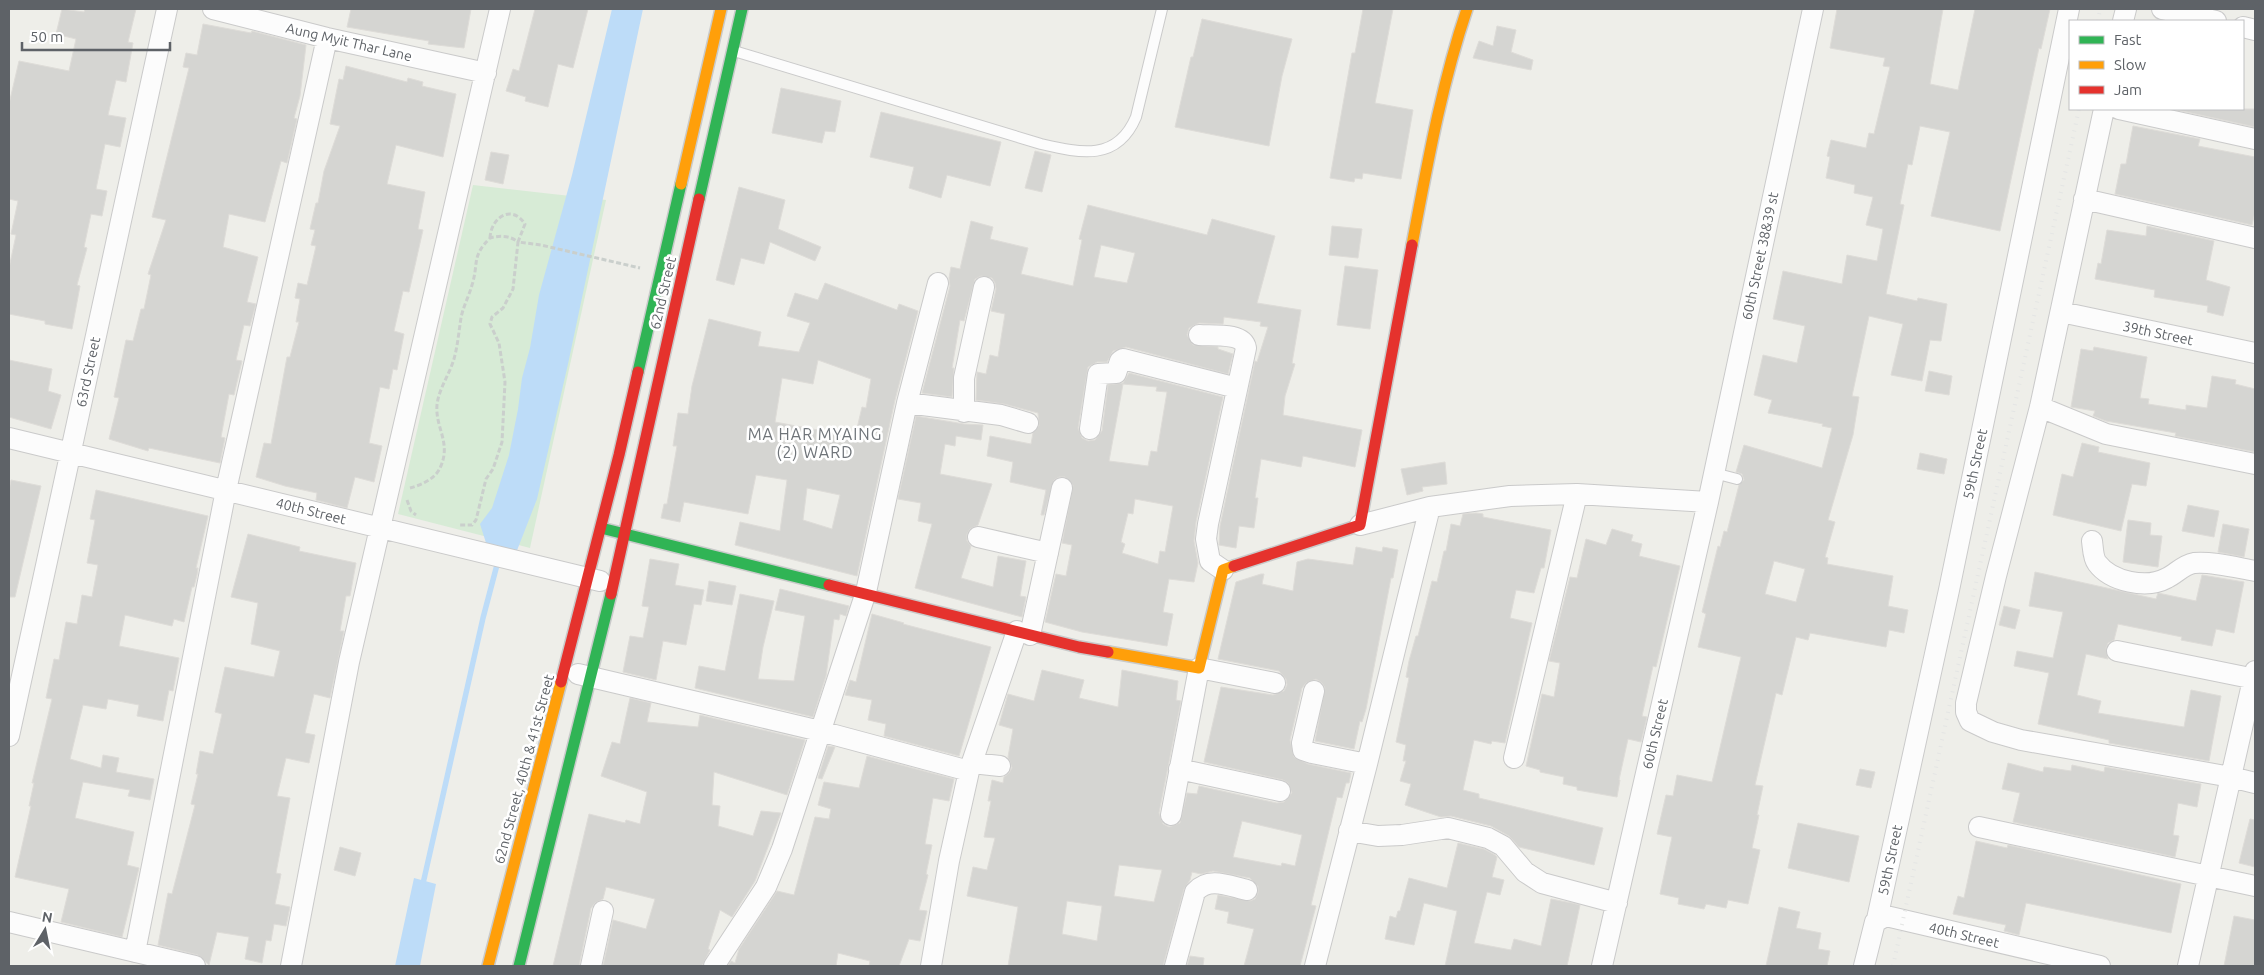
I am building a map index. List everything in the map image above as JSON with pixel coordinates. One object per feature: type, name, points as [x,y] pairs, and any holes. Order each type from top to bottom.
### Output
[{"type":"main road","name":"62nd Street","points":[[587,579],[602,528],[721,9]]},
{"type":"main road","name":"62nd Street","points":[[613,584],[742,9]]},
{"type":"main road","points":[[602,528],[866,592],[1079,647],[1199,668],[1223,570],[1360,526],[1437,115],[1454,47],[1467,9]]},
{"type":"main road","name":"62nd Street, 40th & 41st Street","points":[[488,966],[587,579]]},
{"type":"main road","points":[[519,966],[613,584]]},
{"type":"street","name":"63rd Street","points":[[9,736],[167,9]]},
{"type":"street","name":"Aung Myit Thar Lane","points":[[213,9],[327,38],[486,73]]},
{"type":"street","points":[[291,966],[349,662],[380,528],[397,488],[500,9]]},
{"type":"street","name":"60th Street 38&39 st","points":[[1708,502],[1813,9]]},
{"type":"street","name":"59th Street","points":[[1878,919],[1949,590],[2069,9]]},
{"type":"street","points":[[2162,9],[2212,20]]},
{"type":"street","points":[[135,952],[226,490],[327,38]]},
{"type":"street","points":[[2104,110],[2040,406],[1996,576],[1966,703],[1966,712],[1970,721],[1993,732],[2021,740],[2231,777],[2255,783]]},
{"type":"street","points":[[2124,110],[2255,139]]},
{"type":"street","points":[[2084,199],[2255,238]]},
{"type":"street","points":[[714,966],[766,887],[782,849],[866,592],[907,403],[938,283]]},
{"type":"street","points":[[964,412],[964,378],[984,286]]},
{"type":"street","name":"39th Street","points":[[2061,312],[2255,353]]},
{"type":"street","points":[[1199,335],[1238,338],[1246,344],[1206,539],[1210,562],[1223,570]]},
{"type":"street","points":[[1090,429],[1098,374],[1116,373],[1120,361],[1123,359],[1236,388]]},
{"type":"street","points":[[907,403],[964,412],[1001,415],[1028,424]]},
{"type":"street","points":[[2040,406],[2106,434],[2255,464]]},
{"type":"street","name":"40th Street","points":[[9,438],[613,584]]},
{"type":"street","points":[[932,966],[949,861],[970,767],[1024,633],[1048,553],[1062,488]]},
{"type":"street","points":[[1360,526],[1430,507],[1510,496],[1577,494],[1708,502]]},
{"type":"street","points":[[1514,758],[1577,494]]},
{"type":"street","name":"60th Street","points":[[1602,966],[1708,502]]},
{"type":"street","points":[[1315,966],[1430,507]]},
{"type":"street","points":[[978,537],[1048,553]]},
{"type":"street","points":[[2092,541],[2095,562],[2106,573],[2139,583],[2154,583],[2167,578],[2182,568],[2198,563],[2255,571]]},
{"type":"street","points":[[2117,651],[2255,676],[2188,966]]},
{"type":"street","points":[[1171,815],[1199,668],[1275,683]]},
{"type":"street","points":[[564,671],[970,767],[1000,766]]},
{"type":"street","points":[[1314,691],[1302,743],[1303,750],[1367,764]]},
{"type":"street","points":[[1179,769],[1280,791]]},
{"type":"street","points":[[1979,827],[2255,886]]},
{"type":"street","points":[[1349,831],[1378,836],[1402,835],[1448,828],[1488,838],[1504,846],[1524,872],[1542,883],[1617,903]]},
{"type":"street","points":[[1175,966],[1194,892],[1200,886],[1213,882],[1247,890]]},
{"type":"street","points":[[592,966],[603,911]]},
{"type":"street","name":"40th Street","points":[[1878,919],[1886,916],[2100,966]]},
{"type":"street","points":[[1864,966],[1873,926],[1878,919]]},
{"type":"street","points":[[9,922],[195,966]]},
{"type":"lane","points":[[733,50],[1041,144],[1066,149],[1104,150],[1123,139],[1133,123],[1162,9]]},
{"type":"lane","points":[[1714,473],[1737,479]]},
{"type":"path","points":[[417,516],[411,511],[397,488],[427,481],[438,473],[441,466],[445,444],[437,413],[441,387],[455,356],[461,317],[474,274],[475,261],[481,248],[490,238],[492,227],[497,218],[512,215],[522,220],[525,224],[518,242],[513,289],[503,308],[492,318],[490,324],[499,343],[505,382],[502,442],[493,470],[486,479],[481,503],[472,525],[450,524]]},
{"type":"path","points":[[490,238],[502,236],[518,242],[541,245],[661,273]]},
{"type":"green space","points":[[473,185],[606,200],[530,548],[398,514]]},
{"type":"water","points":[[612,9],[643,9],[568,364],[537,499],[516,553],[487,546],[480,524],[492,508],[509,455],[539,295],[572,175]]},
{"type":"water","points":[[414,878],[436,884],[420,966],[395,966]]},
{"type":"building","points":[[62,9],[84,12],[85,9],[136,9],[128,42],[133,43],[126,82],[116,80],[108,115],[126,118],[120,147],[105,144],[96,189],[107,191],[102,216],[91,214],[84,247],[87,248],[77,285],[80,286],[72,329],[45,324],[45,321],[9,314],[9,268],[16,235],[11,234],[18,201],[9,199],[9,104],[19,61],[69,71],[76,39],[56,34]]},
{"type":"building","points":[[351,9],[471,9],[464,48],[428,44],[429,41],[347,27]]},
{"type":"building","points":[[535,9],[588,9],[573,68],[558,64],[548,107],[525,101],[526,97],[506,91],[513,69],[519,71]]},
{"type":"building","points":[[1363,9],[1393,9],[1375,103],[1413,110],[1401,179],[1363,173],[1362,179],[1355,178],[1354,182],[1330,178],[1352,53],[1355,53]]},
{"type":"building","points":[[1837,9],[1943,9],[1930,84],[1958,90],[1975,9],[2050,9],[2041,49],[2039,48],[2000,231],[1931,216],[1950,132],[1920,126],[1912,165],[1908,164],[1900,204],[1904,205],[1886,294],[1917,301],[1918,298],[1947,304],[1941,341],[1930,340],[1922,381],[1891,375],[1903,324],[1869,316],[1852,396],[1859,397],[1853,435],[1828,520],[1835,522],[1825,557],[1828,558],[1827,564],[1893,576],[1888,606],[1908,610],[1904,633],[1889,630],[1886,647],[1810,633],[1808,640],[1796,637],[1782,695],[1776,693],[1755,785],[1763,786],[1752,848],[1760,850],[1748,904],[1728,900],[1726,908],[1706,904],[1704,909],[1678,904],[1679,898],[1660,894],[1672,837],[1657,834],[1666,795],[1673,796],[1677,775],[1712,782],[1741,657],[1698,647],[1706,614],[1702,612],[1718,546],[1720,547],[1724,531],[1727,532],[1739,485],[1744,480],[1742,474],[1736,472],[1744,445],[1822,468],[1832,428],[1822,426],[1823,424],[1768,413],[1772,400],[1754,395],[1763,355],[1797,363],[1805,326],[1773,319],[1783,271],[1842,284],[1847,255],[1877,261],[1883,229],[1866,225],[1873,197],[1854,193],[1855,185],[1826,178],[1830,157],[1827,156],[1831,140],[1866,148],[1869,133],[1874,134],[1890,67],[1883,66],[1885,58],[1830,48]],"holes":[[[1774,561],[1805,569],[1796,602],[1765,594]]]},
{"type":"building","points":[[1202,19],[1292,39],[1282,76],[1269,146],[1175,127]]},
{"type":"building","points":[[203,24],[251,33],[252,31],[306,45],[300,96],[294,118],[297,119],[287,163],[281,161],[265,222],[229,214],[223,247],[258,257],[247,302],[256,304],[250,326],[244,325],[236,360],[242,361],[234,395],[229,394],[221,437],[225,438],[220,463],[149,448],[148,451],[109,439],[119,398],[114,397],[126,340],[133,341],[141,309],[144,309],[151,275],[148,274],[166,220],[152,217],[189,68],[183,67],[186,53],[197,55]]},
{"type":"building","points":[[1497,26],[1516,30],[1511,52],[1533,60],[1531,70],[1473,58],[1479,41],[1493,46]]},
{"type":"building","points":[[346,66],[407,82],[408,78],[423,82],[422,86],[456,94],[443,157],[396,145],[387,184],[425,192],[418,229],[423,230],[409,292],[403,291],[394,331],[404,334],[397,370],[393,369],[389,389],[380,387],[369,443],[382,446],[374,482],[355,477],[347,508],[316,500],[317,493],[256,477],[264,443],[271,444],[287,357],[290,357],[299,322],[296,322],[300,299],[295,298],[298,283],[307,285],[316,246],[311,245],[315,230],[310,229],[316,203],[318,203],[324,171],[340,126],[330,124],[339,79],[343,80]]},
{"type":"building","points":[[781,88],[841,101],[835,132],[825,131],[822,143],[772,133]]},
{"type":"building","points":[[2255,109],[2255,127],[2178,110]]},
{"type":"building","points":[[881,112],[1001,142],[990,186],[947,175],[941,198],[909,188],[914,167],[870,157]]},
{"type":"building","points":[[2133,126],[2200,139],[2198,146],[2255,157],[2255,212],[2252,225],[2115,194],[2121,164],[2126,164]]},
{"type":"building","points":[[1035,151],[1051,155],[1042,192],[1025,188]]},
{"type":"building","points":[[491,152],[509,155],[503,184],[485,180]]},
{"type":"building","points":[[739,187],[785,200],[778,229],[821,247],[815,261],[770,242],[764,264],[741,258],[734,285],[716,280]]},
{"type":"building","points":[[1088,205],[1207,235],[1212,219],[1275,236],[1257,303],[1301,310],[1292,363],[1295,364],[1285,396],[1283,415],[1362,430],[1355,467],[1303,456],[1301,467],[1261,459],[1255,498],[1258,498],[1254,528],[1239,526],[1236,548],[1219,545],[1220,526],[1255,361],[1257,362],[1268,327],[1260,326],[1261,322],[1224,317],[1223,324],[1199,323],[1189,328],[1187,335],[1193,345],[1218,347],[1218,349],[1233,354],[1228,374],[1126,347],[1113,351],[1107,362],[1097,362],[1088,367],[1078,428],[1082,438],[1088,441],[1095,440],[1102,431],[1108,385],[1123,383],[1129,373],[1223,397],[1196,522],[1194,541],[1198,563],[1194,582],[1169,579],[1163,612],[1173,614],[1167,646],[1082,632],[1045,622],[1056,574],[1066,576],[1072,545],[1062,543],[1073,485],[1065,477],[1059,477],[1054,480],[1044,515],[1041,515],[1046,490],[1010,482],[1013,462],[987,456],[990,436],[1031,444],[1033,433],[1039,426],[1038,413],[1004,404],[976,400],[977,372],[986,374],[990,355],[998,357],[1005,314],[991,311],[996,289],[992,278],[981,276],[975,279],[964,321],[960,320],[952,368],[954,368],[952,397],[922,393],[950,286],[951,267],[960,269],[971,221],[993,227],[990,239],[1028,248],[1021,274],[1073,286],[1082,240],[1079,239]],"holes":[[[1101,245],[1135,253],[1127,283],[1094,277]],[[1123,384],[1157,387],[1156,391],[1167,392],[1157,452],[1151,451],[1148,466],[1109,461]],[[1135,499],[1173,506],[1165,552],[1160,551],[1158,564],[1122,553],[1125,544],[1121,542],[1128,513],[1133,514]]]},
{"type":"building","points":[[1332,226],[1362,229],[1358,258],[1329,255]]},
{"type":"building","points":[[2147,226],[2214,241],[2206,280],[2230,287],[2223,316],[2207,312],[2208,306],[2154,297],[2155,290],[2095,279],[2098,263],[2101,264],[2107,230],[2146,236]]},
{"type":"building","points":[[1345,266],[1378,270],[1370,329],[1337,325]]},
{"type":"building","points":[[825,283],[897,310],[899,304],[918,311],[895,400],[857,576],[735,545],[740,522],[780,531],[787,480],[756,475],[748,514],[684,502],[680,522],[661,518],[664,504],[667,504],[677,446],[673,446],[678,413],[688,414],[692,386],[709,319],[761,332],[758,346],[799,352],[810,323],[787,316],[795,293],[818,300]],"holes":[[[818,360],[871,379],[866,408],[862,407],[855,437],[775,422],[782,378],[813,384]],[[807,488],[840,495],[832,529],[803,520]]]},
{"type":"building","points":[[2094,347],[2147,357],[2140,398],[2149,399],[2148,404],[2186,410],[2186,405],[2207,408],[2212,376],[2236,380],[2235,384],[2255,389],[2255,452],[2175,436],[2176,433],[2106,421],[2093,416],[2095,411],[2071,407],[2081,349],[2093,351]]},
{"type":"building","points":[[9,360],[52,369],[48,391],[61,395],[51,429],[9,417]]},
{"type":"building","points":[[1929,371],[1952,376],[1949,395],[1925,391]]},
{"type":"building","points":[[916,416],[964,424],[983,425],[981,440],[956,436],[955,446],[945,444],[940,474],[992,484],[978,525],[970,529],[967,534],[967,541],[971,546],[961,578],[993,587],[998,556],[1026,561],[1020,596],[1026,597],[1022,617],[915,588],[932,524],[918,521],[921,503],[898,499]]},
{"type":"building","points":[[2082,443],[2099,447],[2098,452],[2150,463],[2146,486],[2132,484],[2121,531],[2053,515],[2062,474],[2073,477]]},
{"type":"building","points":[[1920,453],[1947,459],[1944,474],[1917,469]]},
{"type":"building","points":[[1445,462],[1447,484],[1422,487],[1423,491],[1407,495],[1401,469]]},
{"type":"building","points":[[11,480],[41,486],[15,597],[9,597],[9,491]]},
{"type":"building","points":[[96,490],[208,516],[196,568],[198,568],[197,575],[194,587],[192,587],[184,622],[174,619],[172,626],[125,615],[119,646],[179,658],[173,691],[169,690],[163,721],[137,716],[139,705],[108,699],[106,709],[83,705],[70,759],[101,768],[103,755],[119,758],[116,772],[154,779],[150,800],[128,796],[130,790],[83,782],[75,818],[134,832],[127,865],[139,868],[122,937],[61,922],[69,889],[15,877],[31,806],[29,806],[34,783],[32,783],[52,699],[46,698],[54,659],[59,660],[66,622],[77,624],[82,595],[92,597],[98,565],[87,563],[95,520],[90,519]]},
{"type":"building","points":[[2188,505],[2219,511],[2214,537],[2182,531]]},
{"type":"building","points":[[1463,514],[1483,514],[1483,517],[1551,530],[1544,568],[1541,568],[1534,593],[1516,590],[1510,618],[1532,623],[1505,743],[1492,741],[1491,744],[1474,740],[1463,790],[1479,794],[1479,798],[1603,828],[1594,865],[1519,847],[1509,836],[1491,826],[1451,816],[1441,817],[1405,805],[1411,784],[1400,781],[1406,761],[1403,761],[1406,745],[1396,742],[1409,678],[1406,677],[1409,661],[1416,636],[1418,636],[1432,581],[1437,582],[1451,524],[1460,526]]},
{"type":"building","points":[[2128,520],[2151,523],[2150,535],[2162,536],[2158,567],[2123,562]]},
{"type":"building","points":[[2223,524],[2249,529],[2244,557],[2218,552]]},
{"type":"building","points":[[1612,529],[1633,535],[1631,541],[1642,544],[1639,556],[1680,566],[1656,667],[1653,666],[1642,716],[1647,717],[1641,742],[1628,739],[1617,797],[1577,790],[1577,787],[1563,784],[1564,777],[1540,772],[1540,770],[1526,766],[1542,694],[1554,697],[1560,663],[1549,661],[1570,577],[1577,578],[1586,539],[1606,545]]},
{"type":"building","points":[[248,534],[300,547],[299,551],[356,563],[350,596],[346,596],[340,631],[344,631],[330,698],[314,694],[305,733],[315,735],[309,763],[286,758],[277,796],[290,798],[276,873],[281,874],[275,904],[290,907],[286,926],[274,924],[271,941],[266,940],[262,963],[245,959],[249,937],[217,932],[209,965],[198,955],[158,945],[168,893],[172,894],[195,805],[191,804],[198,774],[196,774],[200,751],[213,754],[222,714],[215,712],[225,667],[274,677],[280,651],[251,644],[258,603],[231,597]]},
{"type":"building","points":[[1356,547],[1382,552],[1383,547],[1398,550],[1366,709],[1362,722],[1360,721],[1354,749],[1315,741],[1325,688],[1316,679],[1306,683],[1302,688],[1290,740],[1294,757],[1308,764],[1351,773],[1349,783],[1346,783],[1342,798],[1337,797],[1311,905],[1316,906],[1300,966],[1244,966],[1254,929],[1227,923],[1229,912],[1215,909],[1218,895],[1250,901],[1255,899],[1258,893],[1258,886],[1250,878],[1213,871],[1201,874],[1192,872],[1190,880],[1184,889],[1163,966],[1008,966],[1018,907],[967,896],[973,867],[987,870],[995,838],[984,837],[991,801],[988,801],[992,780],[1003,783],[1004,777],[1012,768],[1008,757],[1013,729],[999,725],[1008,694],[1034,701],[1042,670],[1084,680],[1079,698],[1118,707],[1122,670],[1178,681],[1176,700],[1181,701],[1159,813],[1163,824],[1169,827],[1180,823],[1187,793],[1197,794],[1199,786],[1277,803],[1284,802],[1292,793],[1288,783],[1283,780],[1204,762],[1221,687],[1273,695],[1284,691],[1287,685],[1286,679],[1279,671],[1218,659],[1236,582],[1264,574],[1262,584],[1293,591],[1297,562],[1308,559],[1353,565]],"holes":[[[1242,821],[1302,835],[1295,866],[1282,863],[1281,866],[1233,857]],[[1119,865],[1162,870],[1154,902],[1114,896]],[[1067,901],[1102,906],[1097,941],[1062,934]]]},
{"type":"building","points":[[650,559],[679,564],[675,585],[704,590],[701,605],[694,604],[686,645],[663,641],[656,680],[623,672],[630,636],[643,638],[649,607],[642,606]]},
{"type":"building","points":[[2035,572],[2156,599],[2158,593],[2196,601],[2202,575],[2244,582],[2234,633],[2216,629],[2212,646],[2181,640],[2182,637],[2118,624],[2114,640],[2108,643],[2106,648],[2108,659],[2086,654],[2077,695],[2101,701],[2098,713],[2184,727],[2191,690],[2221,696],[2209,761],[2109,743],[2109,740],[2038,724],[2049,673],[2014,666],[2017,651],[2053,658],[2063,612],[2029,606]]},
{"type":"building","points":[[709,581],[736,586],[732,605],[706,601]]},
{"type":"building","points":[[780,589],[849,606],[846,616],[840,614],[839,620],[834,619],[826,676],[813,717],[695,688],[699,666],[725,671],[740,594],[774,601],[763,647],[758,679],[794,681],[805,616],[775,610]]},
{"type":"building","points":[[2004,606],[2020,610],[2015,629],[1999,625]]},
{"type":"building","points":[[872,614],[991,647],[959,756],[884,736],[886,724],[868,720],[872,700],[845,695],[850,680],[856,682]]},
{"type":"building","points":[[630,698],[651,703],[647,722],[698,727],[700,715],[805,740],[787,795],[714,772],[712,805],[720,806],[718,826],[753,836],[761,811],[781,813],[755,881],[732,917],[720,910],[708,949],[710,950],[702,966],[603,966],[613,920],[646,929],[655,899],[606,887],[603,899],[595,903],[591,908],[579,966],[553,966],[589,814],[625,823],[626,820],[640,824],[647,792],[601,776],[612,742],[620,744]]},
{"type":"building","points":[[828,746],[835,747],[822,779],[818,778]]},
{"type":"building","points":[[867,756],[954,779],[949,801],[933,798],[925,844],[932,845],[926,874],[928,875],[919,910],[927,911],[920,941],[909,939],[899,966],[869,966],[870,961],[838,953],[836,966],[728,966],[731,961],[735,963],[739,949],[777,891],[794,895],[815,817],[829,819],[831,809],[818,805],[824,782],[859,788]]},
{"type":"building","points":[[2008,763],[2043,772],[2044,767],[2071,771],[2072,765],[2104,772],[2105,767],[2201,784],[2197,807],[2178,803],[2173,835],[2179,836],[2175,857],[2013,822],[2020,793],[2002,789]]},
{"type":"building","points":[[1860,769],[1875,772],[1871,788],[1856,785]]},
{"type":"building","points":[[2250,819],[2255,820],[2255,867],[2239,863]]},
{"type":"building","points":[[1798,823],[1859,836],[1849,882],[1788,868]]},
{"type":"building","points":[[1976,841],[2007,848],[2008,845],[2181,884],[2171,933],[2026,903],[2019,935],[2004,931],[2006,925],[1953,914],[1958,896],[1964,898]]},
{"type":"building","points":[[1458,843],[1484,849],[1495,855],[1497,857],[1492,877],[1504,880],[1500,895],[1487,892],[1474,943],[1511,950],[1514,939],[1541,946],[1551,899],[1572,903],[1580,905],[1567,966],[1445,966],[1457,911],[1424,903],[1414,945],[1385,939],[1390,916],[1396,918],[1398,911],[1400,911],[1409,878],[1447,888]]},
{"type":"building","points":[[340,847],[361,853],[355,876],[334,870]]},
{"type":"building","points":[[1779,907],[1800,912],[1796,928],[1821,933],[1818,949],[1830,951],[1827,966],[1766,966]]},
{"type":"building","points":[[2234,916],[2255,920],[2255,966],[2224,966]]},
{"type":"building","points":[[1190,956],[1204,958],[1203,966],[1187,966]]},
{"type":"waterway","points":[[422,888],[483,618],[498,561]]},
{"type":"railway","points":[[2098,20],[2100,9]]},
{"type":"railway","points":[[1893,966],[2079,110]]},
{"type":"traffic: fast","points":[[699,199],[742,9]]},
{"type":"traffic: fast","points":[[638,372],[681,184]]},
{"type":"traffic: fast","points":[[601,528],[829,585]]},
{"type":"traffic: fast","points":[[519,966],[611,594]]},
{"type":"traffic: slow","points":[[681,184],[721,9]]},
{"type":"traffic: slow","points":[[1412,245],[1442,97],[1467,9]]},
{"type":"traffic: slow","points":[[1108,652],[1199,668],[1223,570],[1234,566]]},
{"type":"traffic: slow","points":[[488,966],[561,682]]},
{"type":"traffic: jam","points":[[611,594],[699,199]]},
{"type":"traffic: jam","points":[[1234,566],[1360,525],[1412,245]]},
{"type":"traffic: jam","points":[[561,682],[619,455],[638,372]]},
{"type":"traffic: jam","points":[[829,585],[1079,647],[1108,652]]},
{"type":"district","name":"MA HAR MYAING (2) WARD","points":[[815,443]]}]
